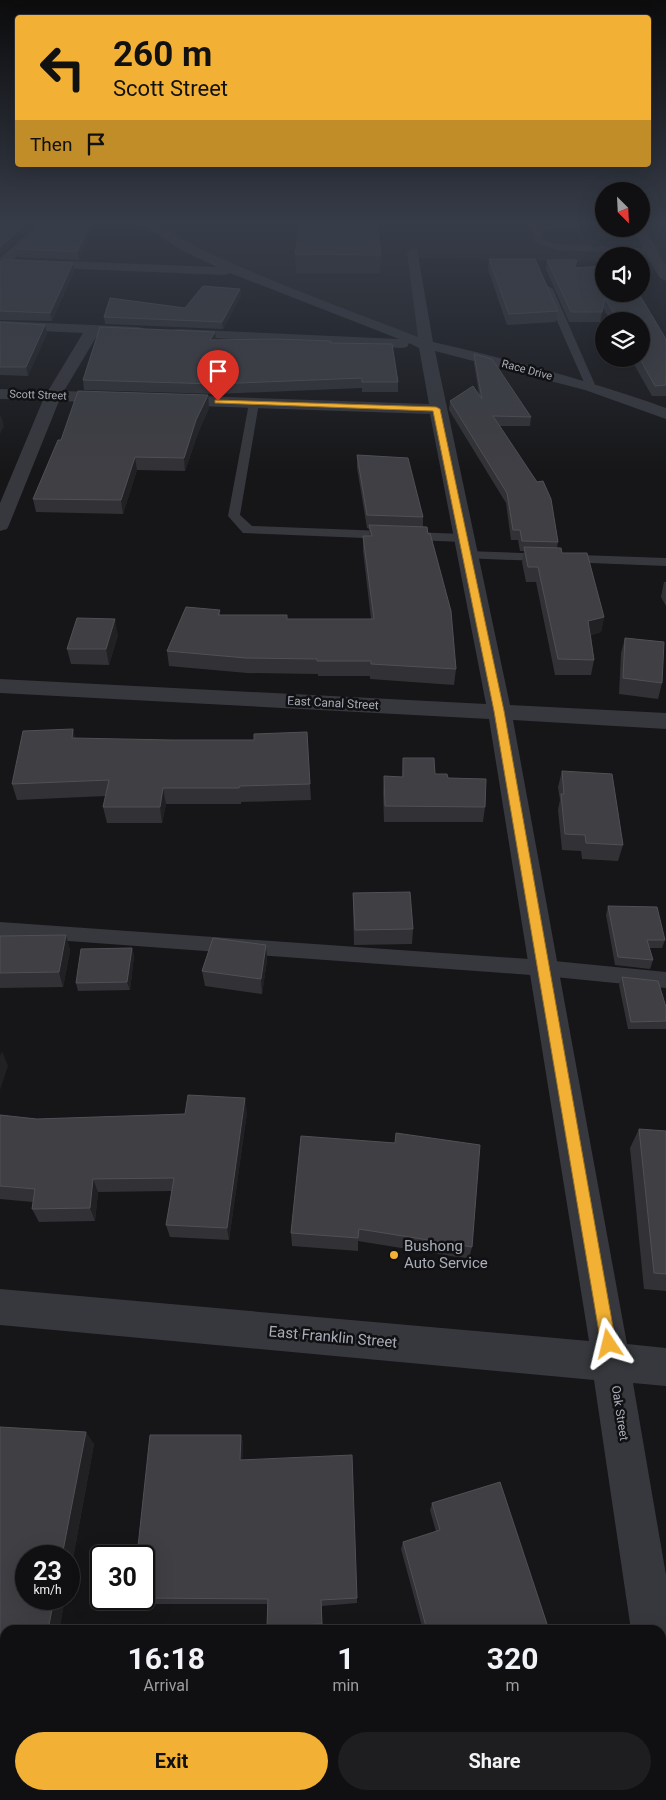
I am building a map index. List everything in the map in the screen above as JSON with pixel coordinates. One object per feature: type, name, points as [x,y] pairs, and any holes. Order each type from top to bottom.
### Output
[{"type":"street","name":"Race Drive","points":[[321,304],[426,345],[480,357],[591,387],[666,414]]},
{"type":"street","name":"Oak Street","points":[[420,304],[436,409],[499,711],[612,1363],[652,1625]]},
{"type":"street","points":[[0,325],[426,345]]},
{"type":"street","points":[[0,524],[53,396],[93,328]]},
{"type":"street","name":"Scott Street","points":[[0,394],[130,398]]},
{"type":"street","points":[[158,399],[436,409]]},
{"type":"street","name":"East Canal Street","points":[[0,686],[666,721]]},
{"type":"street","name":"East Franklin Street","points":[[0,1307],[666,1367]]},
{"type":"lane","points":[[555,304],[591,387]]},
{"type":"lane","points":[[254,402],[234,516],[248,530],[666,562]]},
{"type":"lane","points":[[0,929],[544,968],[666,980]]},
{"type":"shaded area","points":[[325,304],[420,304],[426,345]]},
{"type":"building","points":[[0,304],[54,304],[50,313],[0,311]]},
{"type":"building","points":[[108,304],[155,304],[185,308],[188,304],[232,304],[222,322],[104,317]]},
{"type":"building","points":[[505,304],[555,304],[558,311],[509,314]]},
{"type":"building","points":[[567,304],[604,304],[602,312],[571,312]]},
{"type":"building","points":[[608,304],[645,304],[650,312],[613,312]]},
{"type":"building","points":[[650,312],[666,339],[666,385],[655,386],[644,367],[650,367]]},
{"type":"building","points":[[0,322],[45,325],[26,367],[0,367]]},
{"type":"building","points":[[100,327],[215,332],[210,340],[276,339],[331,341],[330,343],[392,344],[398,382],[362,382],[362,378],[215,384],[83,380]]},
{"type":"building","points":[[474,354],[492,359],[531,417],[493,416],[537,482],[543,481],[551,499],[558,542],[522,541],[520,530],[513,530],[507,493],[450,401],[473,386],[482,399]]},
{"type":"building","points":[[78,391],[208,395],[196,420],[184,458],[135,457],[121,500],[33,499],[58,440],[61,440]]},
{"type":"building","points":[[357,455],[408,458],[423,517],[367,515]]},
{"type":"building","points":[[369,525],[427,527],[451,611],[456,669],[371,664],[371,661],[246,658],[167,651],[186,607],[220,610],[218,615],[287,615],[287,619],[374,619],[363,536],[372,536]]},
{"type":"building","points":[[524,547],[561,548],[562,553],[587,553],[604,617],[588,621],[594,660],[558,659],[538,567],[528,567]]},
{"type":"building","points":[[77,618],[115,619],[106,649],[67,649]]},
{"type":"building","points":[[625,638],[664,642],[662,683],[623,678]]},
{"type":"building","points":[[73,729],[72,738],[172,740],[254,740],[254,734],[307,732],[310,784],[240,786],[239,788],[163,788],[160,807],[103,807],[109,780],[12,784],[23,731]]},
{"type":"building","points":[[403,758],[434,758],[435,774],[447,774],[448,778],[486,779],[485,807],[385,806],[384,776],[403,777]]},
{"type":"building","points":[[562,771],[612,774],[623,845],[586,843],[585,835],[565,834],[561,794],[564,794]]},
{"type":"building","points":[[410,892],[413,929],[355,930],[353,893]]},
{"type":"building","points":[[608,906],[657,907],[665,940],[647,940],[653,960],[618,957]]},
{"type":"building","points":[[66,935],[59,972],[0,973],[0,936]]},
{"type":"building","points":[[213,938],[266,945],[261,979],[202,971]]},
{"type":"building","points":[[132,948],[127,982],[76,983],[81,949]]},
{"type":"building","points":[[622,977],[658,981],[666,1007],[666,1021],[631,1022]]},
{"type":"building","points":[[188,1095],[245,1098],[227,1228],[166,1225],[174,1178],[93,1179],[90,1208],[32,1209],[35,1189],[0,1186],[0,1115],[37,1119],[185,1114]]},
{"type":"building","points":[[639,1129],[666,1131],[666,1274],[654,1273]]},
{"type":"building","points":[[396,1133],[480,1145],[472,1247],[359,1229],[358,1238],[291,1233],[301,1136],[395,1143]]},
{"type":"building","points":[[0,1427],[86,1432],[64,1545],[15,1545],[15,1610],[52,1610],[49,1625],[0,1625]]},
{"type":"building","points":[[150,1435],[241,1435],[240,1460],[352,1455],[357,1598],[321,1600],[322,1624],[294,1625],[267,1625],[268,1599],[155,1598],[155,1545],[138,1545]]},
{"type":"building","points":[[500,1482],[547,1625],[426,1625],[403,1542],[440,1530],[432,1503]]},
{"type":"place","name":"Bushong Auto Service","points":[[394,1255]]},
{"type":"route","points":[[218,401],[436,409],[499,711],[609,1344]]}]
